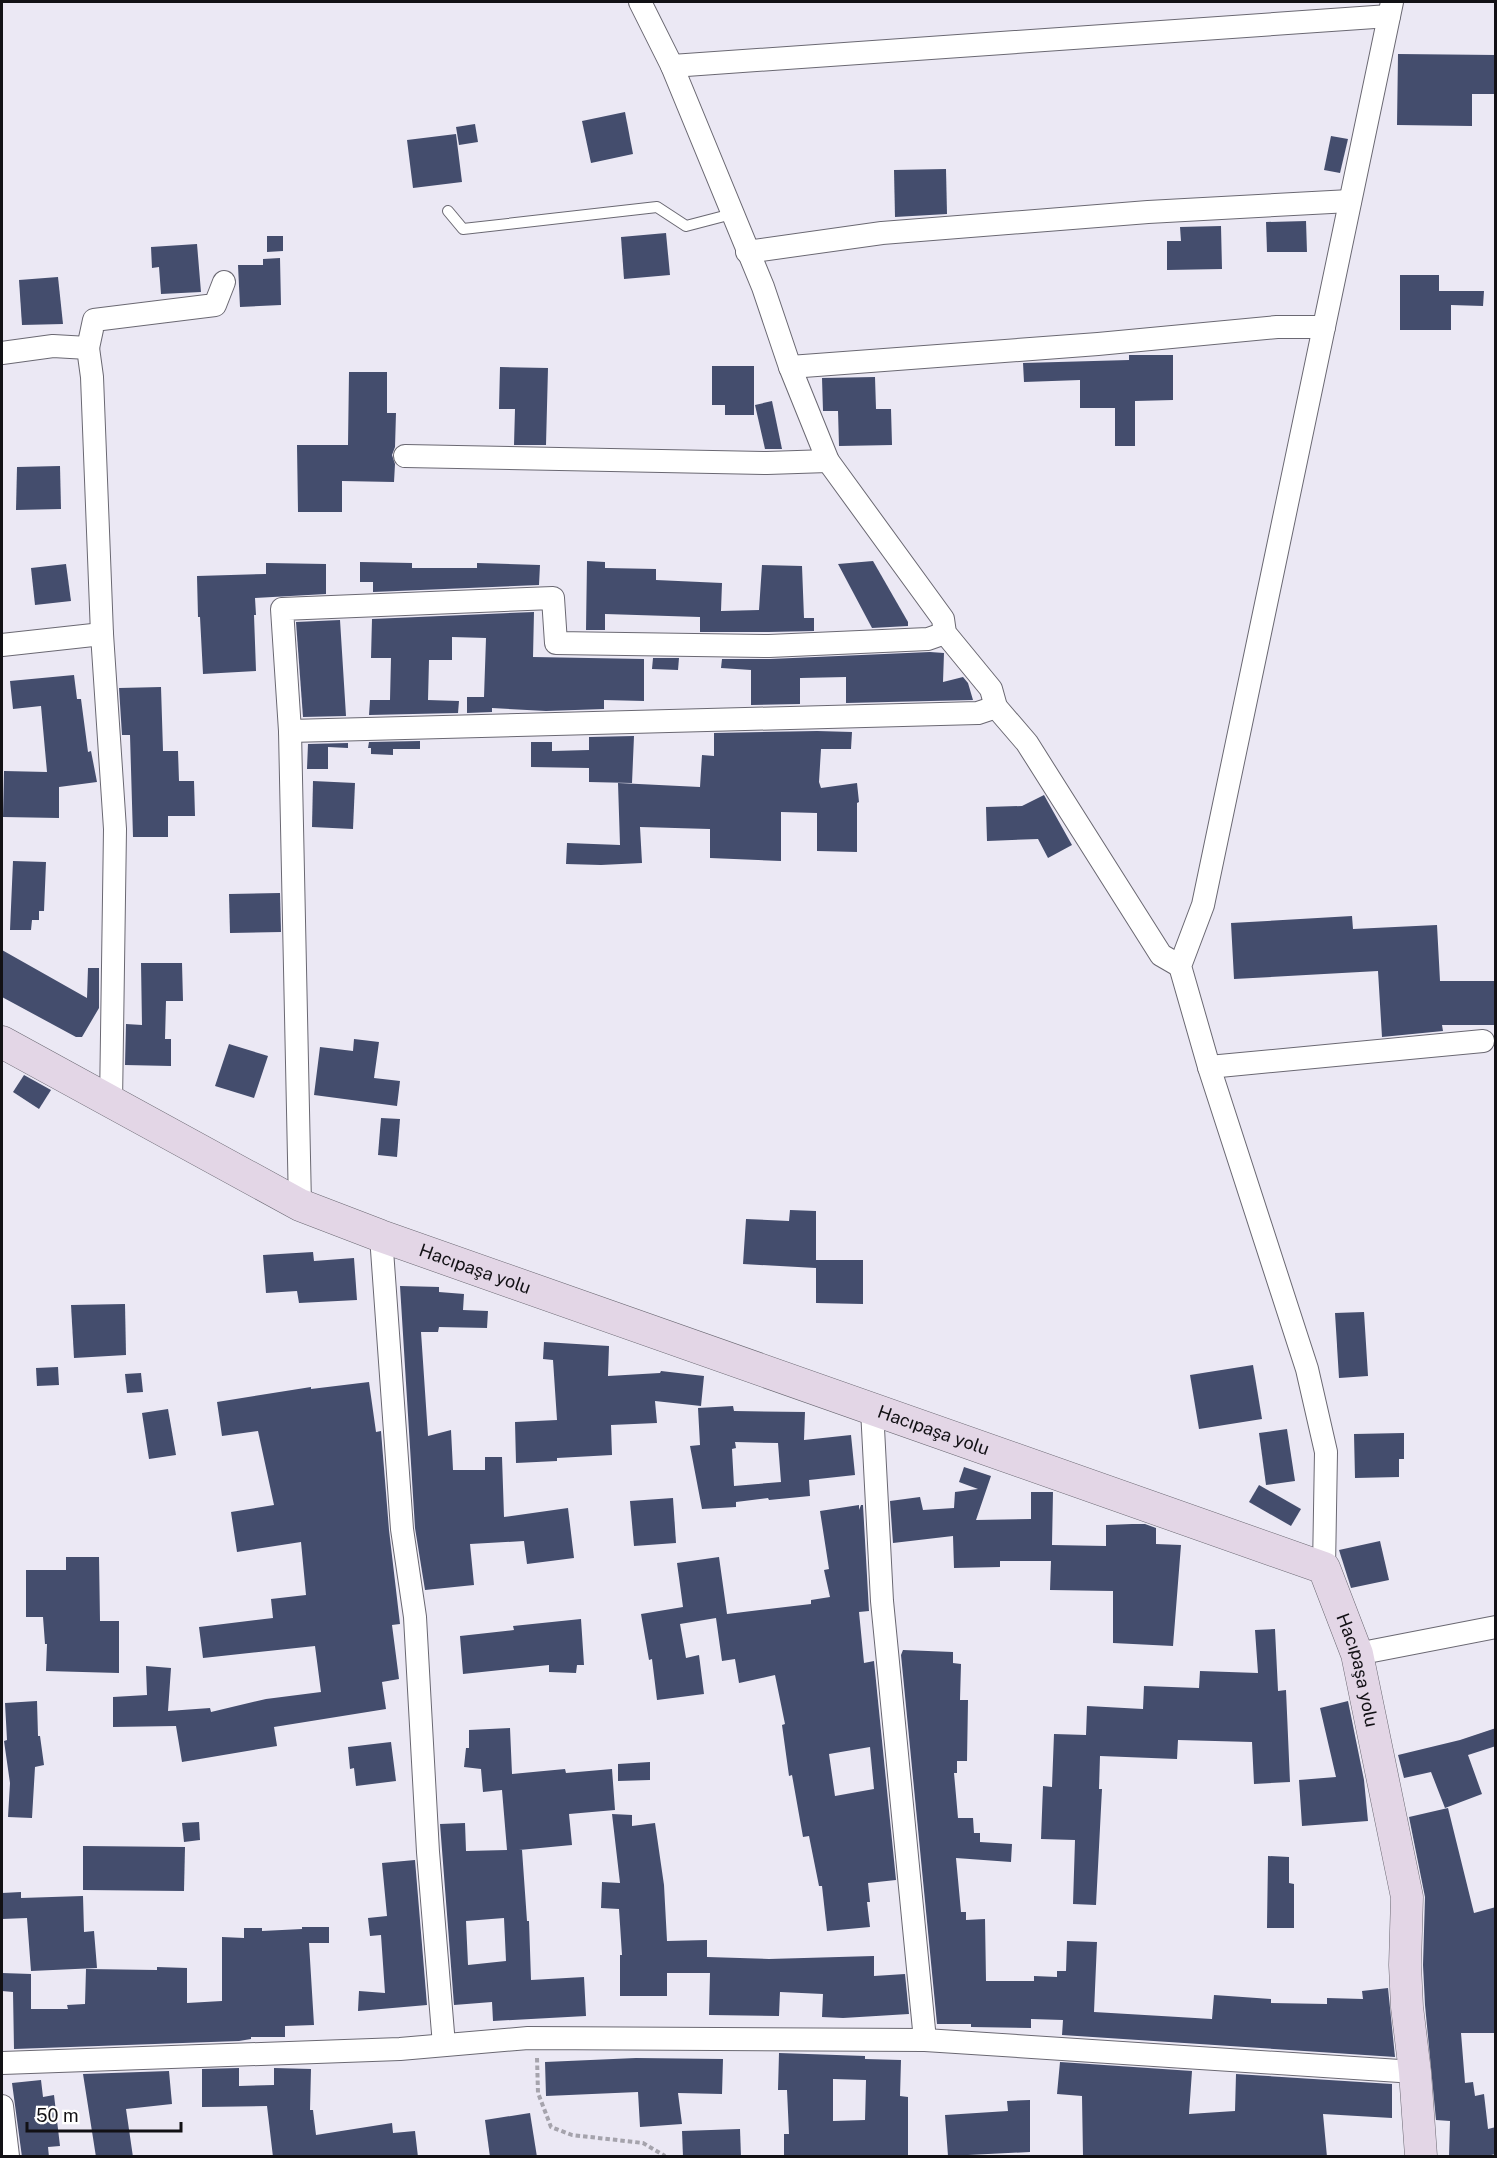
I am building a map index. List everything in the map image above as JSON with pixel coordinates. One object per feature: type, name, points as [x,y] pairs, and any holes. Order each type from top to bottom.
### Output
[{"type":"main road","name":"Hacıpaşa yolu","points":[[2,1042],[300,1205],[381,1236],[1324,1568],[1357,1654],[1407,1897],[1405,1965],[1407,2007],[1415,2072],[1421,2157]]},
{"type":"street","points":[[640,2],[672,66],[763,287],[790,367],[828,461],[943,619],[945,633],[992,689],[996,707],[1027,743],[1161,955],[1180,966]]},
{"type":"street","points":[[672,66],[1390,9],[1203,905],[1180,966],[1209,1067],[1307,1369],[1326,1452],[1324,1568]]},
{"type":"street","points":[[747,252],[893,232],[1148,212],[1350,201]]},
{"type":"street","points":[[111,1103],[115,829],[102,634],[92,389],[88,348],[94,320],[215,305],[224,282]]},
{"type":"street","points":[[790,367],[1098,344],[1277,327],[1323,327]]},
{"type":"street","points":[[2,353],[53,346],[88,348]]},
{"type":"street","points":[[405,456],[767,463],[828,461]]},
{"type":"street","points":[[300,1205],[290,731],[282,609],[553,598],[556,643],[769,646],[928,639],[945,633]]},
{"type":"street","points":[[2,645],[102,634]]},
{"type":"street","points":[[290,731],[978,713],[996,707]]},
{"type":"street","points":[[1209,1067],[1483,1041]]},
{"type":"street","points":[[381,1236],[402,1529],[416,1617],[428,1852],[444,2045]]},
{"type":"street","points":[[872,1409],[882,1601],[925,2040]]},
{"type":"street","points":[[1357,1654],[1496,1627]]},
{"type":"street","points":[[2,2063],[400,2049],[537,2038],[925,2040],[1415,2072]]},
{"type":"street","points":[[2,2106],[8,2157]]},
{"type":"lane","points":[[448,211],[463,229],[657,207],[686,226],[732,214]]},
{"type":"path","points":[[537,2038],[538,2093],[551,2127],[572,2135],[643,2143],[665,2157]]},
{"type":"building","points":[[1398,54],[1496,55],[1496,94],[1472,94],[1472,126],[1397,125]]},
{"type":"building","points":[[625,112],[633,154],[591,163],[582,121]]},
{"type":"building","points":[[475,124],[478,142],[459,145],[456,127]]},
{"type":"building","points":[[456,134],[462,182],[413,188],[407,140]]},
{"type":"building","points":[[1331,136],[1348,139],[1340,173],[1324,170]]},
{"type":"building","points":[[946,169],[947,214],[895,217],[894,170]]},
{"type":"building","points":[[1306,221],[1307,252],[1267,252],[1266,222]]},
{"type":"building","points":[[1221,226],[1222,269],[1167,270],[1167,241],[1181,241],[1180,227]]},
{"type":"building","points":[[666,233],[670,275],[624,279],[621,237]]},
{"type":"building","points":[[267,236],[283,236],[283,251],[267,252]]},
{"type":"building","points":[[197,244],[201,292],[161,294],[159,267],[152,268],[151,247]]},
{"type":"building","points":[[280,258],[281,305],[240,307],[238,265],[263,265],[263,259]]},
{"type":"building","points":[[1400,275],[1439,275],[1439,291],[1484,291],[1483,306],[1451,305],[1451,330],[1400,330]]},
{"type":"building","points":[[58,277],[63,324],[22,325],[19,280]]},
{"type":"building","points":[[1129,355],[1173,355],[1173,400],[1135,401],[1135,446],[1115,446],[1115,408],[1080,408],[1080,380],[1024,382],[1023,363],[1129,360]]},
{"type":"building","points":[[712,366],[754,366],[754,415],[725,415],[725,405],[712,405]]},
{"type":"building","points":[[500,367],[548,368],[546,445],[514,445],[515,409],[499,409]]},
{"type":"building","points":[[349,372],[387,372],[387,413],[396,413],[395,447],[392,455],[395,464],[394,482],[342,481],[342,512],[298,512],[297,445],[348,445]]},
{"type":"building","points":[[875,377],[876,409],[891,409],[892,445],[839,446],[838,411],[823,411],[822,378]]},
{"type":"building","points":[[772,401],[782,449],[765,449],[755,405]]},
{"type":"building","points":[[60,466],[61,509],[16,510],[17,467]]},
{"type":"building","points":[[587,561],[605,562],[605,568],[656,569],[656,580],[722,583],[721,611],[759,610],[762,565],[802,566],[804,618],[814,618],[814,631],[700,632],[700,617],[605,614],[605,630],[586,630]]},
{"type":"building","points":[[873,561],[908,622],[908,626],[872,628],[838,564]]},
{"type":"building","points":[[360,562],[412,563],[412,568],[477,568],[477,563],[540,565],[539,585],[373,592],[373,582],[360,582]]},
{"type":"building","points":[[266,563],[326,564],[326,594],[255,598],[256,671],[203,674],[197,576],[266,574]]},
{"type":"building","points":[[66,564],[71,601],[35,605],[31,568]]},
{"type":"building","points":[[534,612],[533,657],[644,659],[644,701],[604,700],[604,709],[546,711],[492,708],[492,712],[467,713],[467,697],[484,697],[486,638],[452,637],[452,660],[429,660],[428,700],[459,701],[458,713],[369,715],[370,700],[390,700],[391,658],[371,658],[372,619]]},
{"type":"building","points":[[340,620],[346,716],[303,717],[296,622]]},
{"type":"building","points":[[944,653],[943,682],[963,677],[968,683],[973,700],[846,703],[846,677],[800,678],[800,704],[751,705],[751,670],[721,668],[722,659]]},
{"type":"building","points":[[653,658],[679,658],[678,670],[652,669]]},
{"type":"building","points":[[74,675],[77,699],[81,699],[88,752],[91,751],[97,782],[59,787],[59,818],[3,817],[4,771],[47,772],[41,706],[13,709],[10,681]]},
{"type":"building","points":[[161,687],[163,751],[178,751],[179,781],[194,781],[195,816],[168,816],[168,837],[133,837],[130,735],[122,735],[119,688]]},
{"type":"building","points":[[852,732],[851,749],[821,749],[819,782],[821,788],[857,783],[859,802],[857,803],[857,852],[817,851],[817,813],[781,812],[781,861],[710,858],[710,829],[640,827],[642,863],[566,864],[567,843],[620,845],[618,783],[700,787],[702,755],[714,756],[714,733]]},
{"type":"building","points":[[634,736],[632,783],[589,782],[589,768],[531,767],[531,742],[552,742],[552,751],[589,750],[589,737]]},
{"type":"building","points":[[420,741],[420,749],[393,749],[393,755],[371,754],[371,748],[368,748],[369,742]]},
{"type":"building","points":[[348,743],[348,748],[328,747],[328,769],[307,769],[308,744]]},
{"type":"building","points":[[313,781],[355,783],[353,829],[312,827]]},
{"type":"building","points":[[1044,795],[1072,845],[1048,858],[1038,839],[987,841],[986,807],[1022,806]]},
{"type":"building","points":[[13,861],[46,862],[44,911],[39,911],[39,920],[32,920],[31,930],[10,930]]},
{"type":"building","points":[[280,893],[281,932],[230,933],[229,894]]},
{"type":"building","points":[[1352,916],[1353,929],[1437,925],[1440,981],[1496,981],[1496,1025],[1442,1025],[1443,1031],[1382,1037],[1378,971],[1234,979],[1231,923]]},
{"type":"building","points":[[2,950],[87,998],[88,968],[99,968],[99,1008],[82,1037],[76,1037],[2,997]]},
{"type":"building","points":[[141,963],[182,963],[183,1001],[166,1001],[165,1039],[171,1039],[171,1066],[125,1065],[126,1024],[142,1025]]},
{"type":"building","points":[[354,1039],[379,1042],[374,1078],[400,1081],[397,1106],[314,1095],[320,1047],[353,1051]]},
{"type":"building","points":[[229,1044],[268,1056],[254,1098],[215,1086]]},
{"type":"building","points":[[24,1075],[51,1090],[39,1109],[13,1092]]},
{"type":"building","points":[[381,1118],[400,1119],[397,1157],[378,1155]]},
{"type":"building","points":[[790,1210],[816,1211],[816,1260],[863,1260],[863,1304],[816,1303],[816,1268],[743,1264],[746,1219],[789,1221]]},
{"type":"building","points":[[313,1252],[314,1261],[354,1258],[357,1300],[299,1303],[297,1291],[266,1293],[263,1255]]},
{"type":"building","points":[[400,1286],[439,1287],[439,1292],[464,1294],[463,1310],[488,1311],[487,1328],[439,1327],[438,1332],[421,1332],[428,1436],[451,1430],[453,1470],[485,1470],[485,1457],[502,1457],[504,1517],[568,1508],[574,1558],[527,1564],[524,1541],[470,1544],[474,1585],[425,1590],[415,1528]]},
{"type":"building","points":[[125,1304],[126,1355],[74,1358],[71,1305]]},
{"type":"building","points":[[1364,1312],[1368,1376],[1339,1378],[1335,1313]]},
{"type":"building","points":[[544,1342],[609,1346],[608,1376],[660,1373],[661,1371],[704,1376],[701,1406],[655,1401],[657,1423],[611,1425],[612,1455],[516,1463],[515,1422],[557,1420],[553,1360],[543,1359]]},
{"type":"building","points":[[1253,1365],[1262,1419],[1199,1429],[1190,1375]]},
{"type":"building","points":[[58,1367],[59,1385],[37,1386],[36,1368]]},
{"type":"building","points":[[141,1373],[143,1392],[127,1393],[125,1374]]},
{"type":"building","points":[[369,1382],[376,1432],[381,1431],[400,1624],[392,1625],[399,1679],[382,1682],[386,1709],[274,1727],[277,1746],[182,1762],[176,1726],[113,1727],[113,1697],[147,1695],[146,1666],[171,1668],[168,1711],[210,1708],[211,1712],[266,1699],[321,1692],[315,1646],[203,1658],[199,1627],[273,1618],[271,1599],[306,1595],[301,1542],[237,1552],[231,1512],[274,1505],[258,1431],[222,1436],[217,1402],[311,1387],[311,1389]]},
{"type":"building","points":[[733,1406],[734,1411],[805,1412],[804,1440],[851,1435],[855,1475],[809,1480],[810,1496],[769,1500],[768,1498],[736,1502],[736,1507],[702,1509],[690,1446],[700,1445],[698,1408]],"holes":[[[735,1442],[778,1443],[781,1482],[734,1486],[732,1449],[736,1448]]]},
{"type":"building","points":[[168,1409],[176,1455],[149,1459],[142,1413]]},
{"type":"building","points":[[1287,1429],[1295,1481],[1266,1485],[1259,1433]]},
{"type":"building","points":[[1404,1433],[1404,1459],[1399,1459],[1399,1477],[1355,1478],[1354,1434]]},
{"type":"building","points":[[964,1467],[991,1476],[976,1520],[1031,1519],[1031,1492],[1053,1492],[1052,1545],[1106,1546],[1106,1525],[1145,1524],[1156,1528],[1156,1544],[1181,1545],[1173,1646],[1113,1643],[1113,1591],[1050,1590],[1051,1561],[1000,1561],[1000,1567],[954,1568],[953,1536],[893,1543],[890,1501],[920,1497],[923,1510],[954,1508],[955,1492],[978,1489],[959,1482]]},
{"type":"building","points":[[1259,1485],[1301,1509],[1291,1526],[1249,1502]]},
{"type":"building","points":[[673,1498],[676,1543],[634,1546],[630,1501]]},
{"type":"building","points":[[859,1505],[859,1510],[863,1505],[869,1611],[859,1612],[864,1663],[874,1661],[896,1880],[868,1883],[870,1902],[867,1902],[870,1927],[827,1931],[822,1886],[819,1886],[809,1836],[803,1837],[792,1775],[789,1776],[782,1725],[785,1724],[775,1675],[739,1683],[735,1659],[722,1661],[716,1618],[680,1624],[686,1658],[699,1655],[704,1694],[657,1700],[652,1659],[649,1660],[641,1614],[683,1607],[677,1563],[719,1557],[727,1614],[811,1604],[811,1600],[830,1597],[824,1570],[829,1569],[820,1511]],"holes":[[[870,1747],[874,1789],[835,1796],[829,1754]]]},
{"type":"building","points":[[1380,1541],[1389,1580],[1351,1588],[1339,1550]]},
{"type":"building","points":[[66,1557],[99,1557],[100,1621],[119,1621],[119,1673],[46,1671],[47,1644],[45,1644],[43,1617],[26,1617],[26,1570],[66,1570]]},
{"type":"building","points":[[581,1619],[584,1665],[577,1665],[576,1673],[549,1672],[549,1665],[463,1674],[460,1636],[514,1630],[513,1626]]},
{"type":"building","points":[[1275,1629],[1278,1691],[1286,1690],[1290,1782],[1254,1784],[1252,1742],[1178,1740],[1177,1759],[1100,1756],[1099,1789],[1102,1789],[1096,1905],[1073,1904],[1075,1840],[1041,1839],[1043,1786],[1052,1787],[1054,1734],[1086,1735],[1087,1706],[1143,1709],[1144,1686],[1199,1688],[1200,1671],[1258,1673],[1255,1630]]},
{"type":"building","points":[[903,1650],[953,1652],[953,1663],[961,1664],[960,1700],[968,1700],[967,1761],[957,1761],[957,1773],[954,1773],[958,1818],[973,1818],[974,1833],[980,1833],[980,1842],[1012,1844],[1011,1862],[956,1858],[961,1912],[966,1912],[966,1920],[985,1919],[986,1981],[1034,1981],[1034,1976],[1057,1977],[1057,1971],[1066,1971],[1067,1941],[1097,1942],[1094,2012],[1212,2019],[1214,1995],[1271,1999],[1271,2003],[1327,2004],[1327,1998],[1363,1999],[1362,1991],[1388,1988],[1395,2057],[1062,2035],[1063,2020],[1031,2019],[1031,2028],[937,2024],[901,1655]]},
{"type":"building","points":[[37,1701],[38,1736],[40,1736],[44,1765],[35,1767],[32,1818],[8,1817],[10,1783],[4,1741],[7,1740],[5,1703]]},
{"type":"building","points":[[1348,1701],[1364,1780],[1368,1821],[1302,1826],[1299,1780],[1336,1777],[1320,1708]]},
{"type":"building","points":[[510,1728],[512,1774],[565,1769],[566,1773],[612,1769],[615,1810],[569,1814],[572,1845],[519,1850],[522,1850],[527,1921],[529,1921],[531,1980],[584,1977],[586,2016],[493,2021],[492,2002],[454,2005],[440,1824],[465,1823],[466,1851],[507,1850],[502,1790],[483,1792],[481,1769],[464,1767],[466,1748],[469,1748],[469,1730]],"holes":[[[504,1918],[506,1961],[468,1965],[466,1921]]]},
{"type":"building","points":[[1496,1728],[1496,1746],[1468,1755],[1482,1794],[1445,1808],[1431,1772],[1404,1778],[1398,1755],[1460,1740]]},
{"type":"building","points":[[391,1742],[396,1781],[356,1786],[354,1768],[350,1769],[348,1747]]},
{"type":"building","points":[[650,1762],[650,1780],[618,1781],[618,1764]]},
{"type":"building","points":[[1448,1808],[1474,1913],[1496,1907],[1496,2033],[1461,2033],[1465,2083],[1473,2082],[1475,2096],[1484,2094],[1488,2129],[1496,2127],[1496,2154],[1482,2157],[1449,2157],[1450,2121],[1436,2120],[1423,1965],[1425,1897],[1409,1817]]},
{"type":"building","points":[[612,1814],[632,1815],[632,1826],[655,1823],[664,1885],[667,1941],[707,1940],[707,1957],[769,1959],[874,1956],[874,1976],[905,1974],[909,2014],[822,2017],[823,1994],[780,1992],[779,2016],[709,2015],[710,1973],[667,1973],[667,1996],[620,1996],[620,1955],[622,1955],[619,1909],[601,1908],[602,1882],[620,1883]]},
{"type":"building","points":[[199,1822],[200,1840],[184,1842],[182,1823]]},
{"type":"building","points":[[83,1846],[185,1847],[184,1891],[83,1890]]},
{"type":"building","points":[[1268,1856],[1289,1857],[1289,1883],[1294,1884],[1294,1928],[1267,1928]]},
{"type":"building","points":[[415,1860],[427,2005],[358,2011],[359,1991],[385,1993],[381,1935],[370,1936],[368,1918],[387,1916],[382,1863]]},
{"type":"building","points":[[21,1892],[21,1898],[83,1896],[84,1932],[94,1931],[97,1968],[31,1971],[27,1918],[2,1919],[2,1893]]},
{"type":"building","points":[[302,1927],[329,1927],[329,1943],[309,1943],[314,2025],[285,2026],[285,2037],[251,2037],[251,2039],[239,2041],[14,2049],[13,1992],[2,1991],[2,1973],[31,1974],[31,2009],[68,2009],[67,2005],[85,2004],[86,1969],[187,1968],[187,2003],[222,2001],[222,1937],[244,1938],[244,1928],[262,1928],[262,1931],[302,1929]]},
{"type":"building","points":[[779,2053],[865,2056],[865,2059],[901,2060],[900,2096],[908,2097],[908,2157],[784,2157],[784,2134],[789,2134],[787,2090],[778,2090]],"holes":[[[833,2079],[866,2080],[865,2120],[833,2121]]]},
{"type":"building","points":[[636,2058],[723,2059],[722,2094],[678,2093],[682,2124],[640,2127],[638,2092],[546,2096],[545,2062]]},
{"type":"building","points":[[1060,2062],[1192,2071],[1189,2114],[1235,2111],[1236,2074],[1392,2084],[1392,2118],[1323,2114],[1327,2157],[1083,2157],[1082,2096],[1057,2094]]},
{"type":"building","points":[[239,2068],[239,2086],[274,2085],[274,2068],[311,2069],[310,2110],[313,2110],[316,2135],[392,2123],[393,2133],[415,2131],[418,2157],[273,2157],[267,2106],[202,2107],[202,2069]]},
{"type":"building","points":[[169,2071],[172,2104],[126,2109],[133,2157],[96,2157],[83,2074]]},
{"type":"building","points":[[41,2080],[43,2097],[54,2095],[60,2146],[48,2147],[49,2157],[22,2157],[12,2083]]},
{"type":"building","points":[[1030,2100],[1030,2152],[948,2156],[945,2115],[1008,2111],[1007,2101]]},
{"type":"building","points":[[530,2113],[537,2157],[490,2157],[485,2120]]},
{"type":"building","points":[[740,2129],[741,2157],[683,2157],[682,2131]]}]
